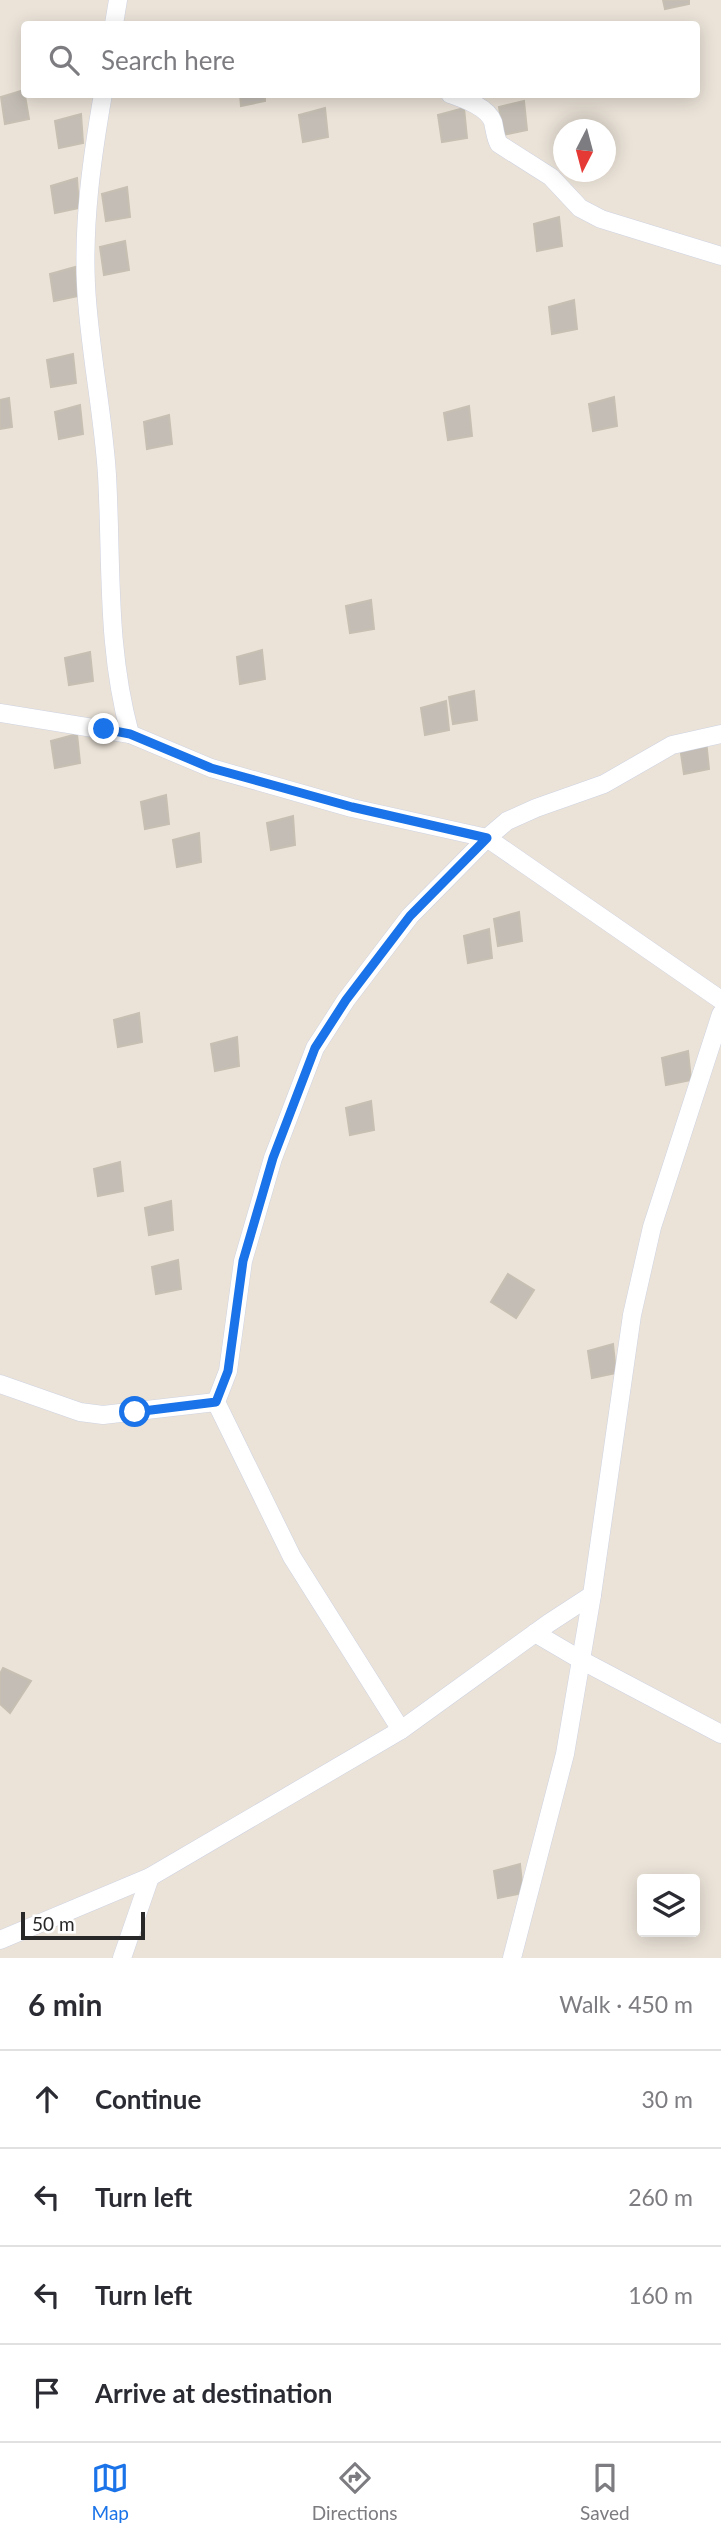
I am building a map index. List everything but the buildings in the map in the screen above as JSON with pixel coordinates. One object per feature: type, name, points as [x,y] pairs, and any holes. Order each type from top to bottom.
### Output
[{"type":"street","points":[[114,21],[118,0]]},
{"type":"street","points":[[102,98],[90,166],[86,283],[107,473],[111,628],[121,699],[130,734]]},
{"type":"street","points":[[458,98],[486,111],[493,120],[495,137],[499,144],[551,177],[580,208],[601,219],[721,256]]},
{"type":"street","points":[[0,712],[130,734],[211,768],[352,807],[487,838],[721,1000]]},
{"type":"street","points":[[401,1730],[292,1557],[216,1402],[228,1371],[243,1261],[273,1158],[315,1048],[346,1000],[410,916],[487,838],[507,821],[604,784],[672,746],[721,734]]},
{"type":"street","points":[[512,1958],[565,1754],[593,1595],[632,1315],[652,1227],[721,1014]]},
{"type":"street","points":[[0,1384],[80,1412],[103,1415],[216,1402]]},
{"type":"street","points":[[0,1940],[149,1877],[401,1730],[535,1633],[593,1595]]},
{"type":"street","points":[[535,1633],[721,1734]]},
{"type":"street","points":[[122,1958],[149,1877]]},
{"type":"route","points":[[104,729],[130,734],[211,768],[352,807],[487,838],[410,916],[346,1000],[315,1048],[273,1158],[243,1261],[228,1371],[216,1402],[135,1412]]}]
